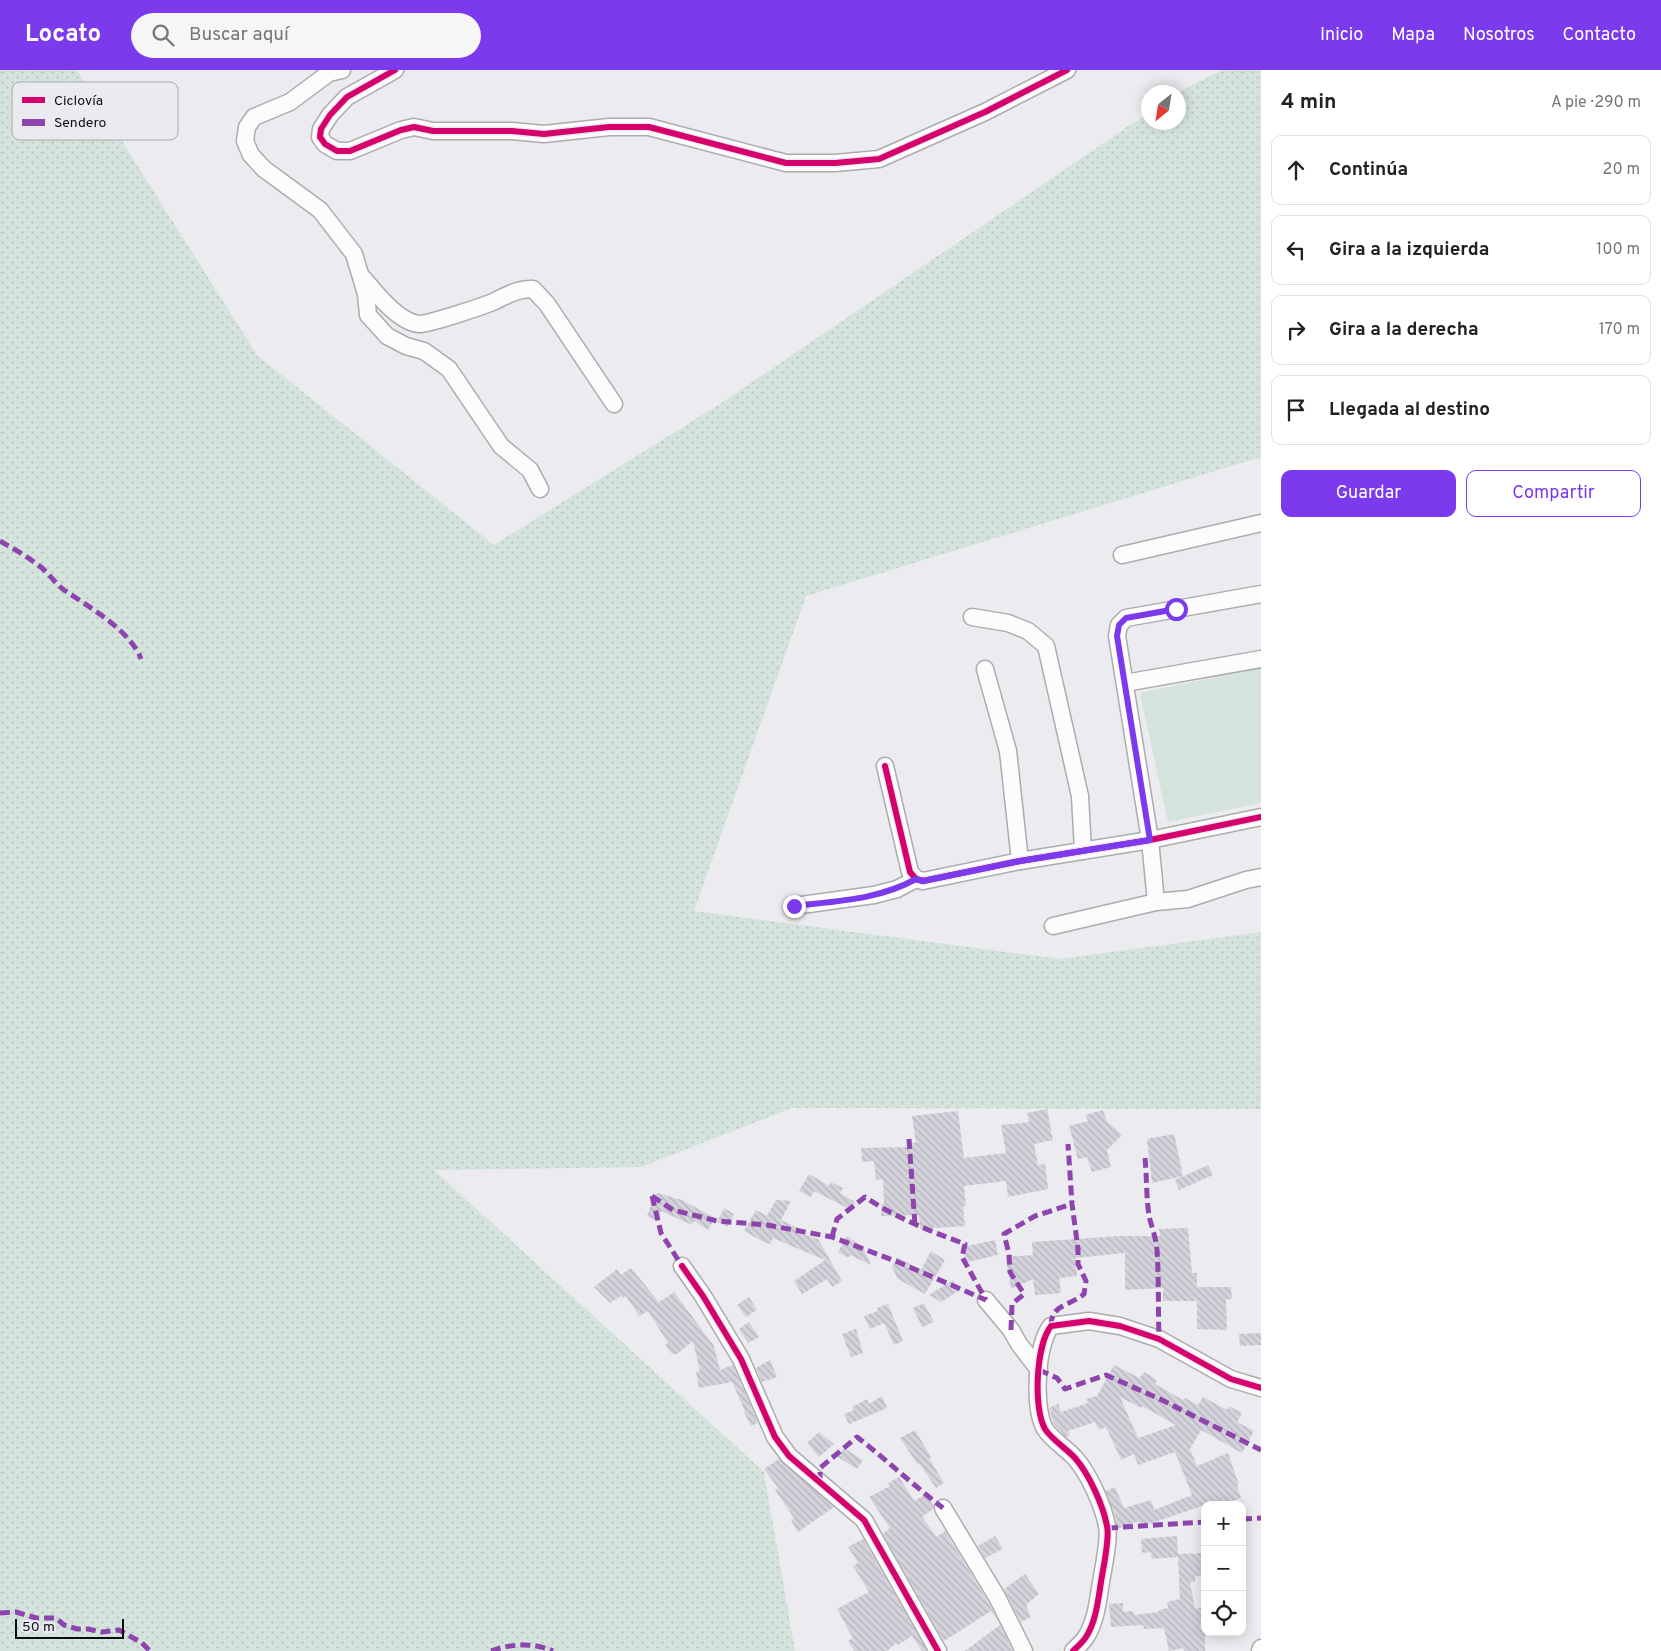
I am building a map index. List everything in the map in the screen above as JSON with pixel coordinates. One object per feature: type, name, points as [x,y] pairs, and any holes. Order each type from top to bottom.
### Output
[{"type":"street","points":[[342,70],[329,73],[290,102],[254,117],[247,127],[245,141],[251,155],[264,169],[320,210],[354,254],[366,294],[368,315],[386,336],[424,352],[449,369],[500,446],[530,470],[540,489]]},
{"type":"street","points":[[395,70],[348,97],[330,114],[321,129],[320,137],[325,144],[337,151],[350,151],[400,130],[414,127],[433,131],[512,131],[544,134],[609,127],[649,127],[786,163],[835,163],[878,159],[985,112],[1067,70]]},
{"type":"street","points":[[360,274],[382,300],[403,318],[419,324],[490,303],[525,288],[533,289],[547,304],[614,404]]},
{"type":"street","points":[[1122,555],[1261,523]]},
{"type":"street","points":[[1156,902],[1150,840],[1117,636],[1119,625],[1126,618],[1261,594]]},
{"type":"street","points":[[972,617],[1008,624],[1028,631],[1046,646],[1080,796],[1083,851]]},
{"type":"street","points":[[1125,683],[1261,659]]},
{"type":"street","points":[[985,669],[1008,751],[1020,861]]},
{"type":"street","points":[[886,766],[910,872],[916,879],[923,881],[1020,861],[1150,840],[1261,817]]},
{"type":"street","points":[[1053,926],[1156,902],[1188,899],[1261,877]]},
{"type":"street","points":[[794,906],[874,895],[897,889],[916,879]]},
{"type":"street","points":[[682,1266],[703,1296],[741,1359],[775,1437],[789,1456],[864,1520],[938,1651]]},
{"type":"street","points":[[986,1300],[1011,1330],[1039,1370]]},
{"type":"street","points":[[1079,1649],[1097,1609],[1108,1528],[1086,1471],[1075,1457],[1045,1429],[1039,1409],[1039,1370],[1042,1346],[1047,1331],[1051,1326],[1090,1321],[1120,1326],[1160,1339],[1231,1379],[1261,1388]]},
{"type":"street","points":[[943,1508],[996,1597],[1024,1651]]},
{"type":"shaded area","points":[[0,70],[77,70],[85,82],[12,82],[12,140],[121,140],[257,355],[494,545],[723,402],[1141,118],[1141,130],[1186,130],[1186,88],[1222,70],[1261,70],[1261,457],[806,596],[694,911],[1060,959],[1261,932],[1261,1109],[792,1108],[641,1167],[434,1170],[764,1472],[795,1651],[0,1651]]},
{"type":"shaded area","points":[[1261,668],[1261,803],[1168,822],[1140,693]]},
{"type":"building","points":[[1047,1109],[1053,1140],[1034,1144],[1038,1165],[1045,1164],[1048,1189],[1008,1197],[1006,1181],[964,1186],[965,1226],[920,1229],[919,1215],[881,1216],[882,1204],[884,1204],[883,1179],[876,1180],[874,1161],[862,1162],[861,1148],[911,1147],[911,1143],[916,1143],[912,1116],[958,1111],[964,1158],[1006,1153],[1001,1125],[1029,1122],[1027,1113]]},
{"type":"building","points":[[1103,1110],[1107,1121],[1122,1135],[1107,1150],[1111,1167],[1092,1172],[1087,1157],[1078,1159],[1069,1126],[1088,1121],[1085,1115]]},
{"type":"building","points":[[1174,1134],[1183,1176],[1152,1183],[1147,1139]]},
{"type":"building","points":[[1208,1165],[1213,1175],[1179,1190],[1175,1180]]},
{"type":"building","points":[[809,1174],[829,1186],[831,1182],[843,1188],[840,1193],[855,1202],[851,1210],[814,1191],[811,1197],[799,1191]]},
{"type":"building","points":[[657,1193],[682,1200],[715,1218],[708,1230],[694,1221],[692,1225],[661,1211],[658,1221],[647,1216]]},
{"type":"building","points":[[776,1200],[791,1201],[781,1220],[798,1228],[796,1232],[818,1239],[842,1281],[832,1287],[827,1279],[802,1294],[794,1281],[825,1260],[773,1238],[770,1244],[764,1242],[744,1231],[756,1210],[767,1216]]},
{"type":"building","points":[[724,1208],[734,1214],[727,1227],[717,1222]]},
{"type":"building","points":[[1188,1228],[1192,1273],[1197,1273],[1197,1287],[1231,1287],[1232,1299],[1226,1299],[1227,1330],[1197,1329],[1197,1301],[1163,1301],[1163,1288],[1125,1290],[1125,1253],[1075,1258],[1077,1276],[1059,1278],[1061,1293],[1035,1295],[1033,1279],[1011,1289],[1006,1257],[1033,1255],[1032,1242],[1120,1236],[1160,1236],[1159,1229]]},
{"type":"building","points":[[847,1236],[863,1247],[871,1265],[850,1255],[848,1258],[838,1252]]},
{"type":"building","points":[[995,1240],[998,1255],[967,1262],[963,1247]]},
{"type":"building","points":[[931,1251],[945,1260],[925,1294],[898,1279],[892,1267],[897,1257],[921,1270]]},
{"type":"building","points":[[631,1268],[659,1302],[674,1292],[714,1346],[720,1370],[733,1365],[758,1423],[751,1426],[732,1382],[699,1388],[696,1372],[700,1371],[693,1341],[677,1354],[672,1354],[665,1345],[668,1343],[648,1311],[639,1316],[626,1296],[623,1298],[621,1296],[610,1303],[594,1287],[617,1269],[621,1275]]},
{"type":"building","points":[[953,1280],[959,1291],[941,1302],[929,1295]]},
{"type":"building","points":[[749,1297],[757,1310],[746,1317],[737,1305]]},
{"type":"building","points":[[924,1303],[934,1322],[922,1327],[913,1308]]},
{"type":"building","points":[[888,1304],[903,1341],[894,1345],[884,1323],[870,1329],[864,1316],[878,1311],[877,1308]]},
{"type":"building","points":[[749,1322],[759,1337],[748,1343],[739,1329]]},
{"type":"building","points":[[856,1329],[863,1353],[851,1357],[842,1334]]},
{"type":"building","points":[[1261,1333],[1261,1345],[1240,1346],[1239,1334]]},
{"type":"building","points":[[770,1360],[777,1377],[762,1382],[756,1368]]},
{"type":"building","points":[[1114,1365],[1140,1378],[1144,1372],[1157,1380],[1155,1384],[1183,1400],[1185,1398],[1198,1405],[1203,1397],[1227,1410],[1229,1406],[1242,1413],[1237,1422],[1254,1431],[1242,1453],[1201,1430],[1190,1449],[1197,1466],[1228,1453],[1239,1485],[1237,1486],[1241,1498],[1233,1501],[1201,1501],[1201,1506],[1140,1527],[1139,1521],[1117,1529],[1115,1515],[1106,1491],[1115,1487],[1124,1508],[1151,1500],[1154,1510],[1192,1495],[1175,1452],[1138,1465],[1134,1454],[1121,1460],[1106,1427],[1099,1430],[1095,1422],[1068,1431],[1070,1435],[1066,1437],[1054,1424],[1049,1408],[1058,1404],[1061,1412],[1088,1403],[1086,1399],[1097,1396]],"holes":[[[1120,1397],[1141,1408],[1142,1406],[1176,1425],[1138,1438]]]},
{"type":"building","points":[[882,1396],[887,1408],[849,1424],[844,1414],[854,1410],[852,1407],[867,1399],[869,1404]]},
{"type":"building","points":[[915,1430],[944,1483],[936,1488],[900,1438]]},
{"type":"building","points":[[819,1432],[834,1444],[819,1457],[807,1443]]},
{"type":"building","points":[[844,1448],[863,1460],[857,1469],[838,1457]]},
{"type":"building","points":[[779,1459],[834,1507],[798,1532],[791,1520],[794,1518],[775,1490],[778,1488],[764,1469]]},
{"type":"building","points":[[899,1477],[914,1501],[925,1495],[934,1506],[933,1509],[922,1517],[937,1537],[945,1531],[998,1621],[991,1611],[944,1641],[883,1534],[890,1528],[869,1497],[890,1486],[888,1483]]},
{"type":"building","points":[[995,1536],[1003,1549],[985,1558],[978,1546]]},
{"type":"building","points":[[1177,1536],[1178,1554],[1201,1553],[1201,1576],[1195,1576],[1195,1582],[1190,1582],[1195,1609],[1201,1608],[1201,1636],[1205,1636],[1205,1651],[1184,1651],[1183,1648],[1169,1651],[1164,1628],[1144,1629],[1143,1625],[1111,1627],[1109,1604],[1123,1603],[1123,1612],[1133,1611],[1134,1615],[1159,1612],[1159,1610],[1168,1608],[1167,1602],[1180,1599],[1178,1557],[1152,1559],[1151,1552],[1142,1553],[1141,1539]]},
{"type":"building","points":[[863,1539],[927,1651],[922,1651],[912,1636],[898,1645],[896,1643],[887,1651],[854,1651],[848,1641],[853,1638],[837,1609],[869,1592],[853,1566],[858,1563],[848,1547]]},
{"type":"building","points":[[1025,1574],[1039,1594],[1026,1605],[1031,1617],[1021,1622],[1004,1589]]},
{"type":"building","points":[[1000,1625],[1013,1651],[965,1651]]},
{"type":"marked path","points":[[0,541],[37,564],[64,590],[119,629],[136,649],[141,659]]},
{"type":"marked path","points":[[909,1139],[915,1225]]},
{"type":"marked path","points":[[1051,1326],[1054,1313],[1058,1309],[1084,1294],[1086,1281],[1078,1264],[1068,1144]]},
{"type":"marked path","points":[[1145,1158],[1147,1198],[1157,1250],[1159,1339]]},
{"type":"marked path","points":[[652,1196],[673,1210],[717,1221],[767,1225],[832,1237],[898,1262],[986,1300]]},
{"type":"marked path","points":[[652,1196],[661,1233],[682,1266]]},
{"type":"marked path","points":[[832,1237],[837,1219],[865,1197],[901,1218],[965,1244],[962,1257],[986,1300]]},
{"type":"marked path","points":[[1011,1330],[1012,1304],[1024,1294],[1010,1272],[1009,1254],[1004,1234],[1035,1216],[1072,1204]]},
{"type":"marked path","points":[[1039,1370],[1057,1378],[1065,1389],[1106,1375],[1164,1401],[1261,1450]]},
{"type":"marked path","points":[[820,1482],[820,1468],[857,1437],[943,1508]]},
{"type":"marked path","points":[[1246,1519],[1261,1518]]},
{"type":"marked path","points":[[1108,1528],[1201,1522]]},
{"type":"marked path","points":[[0,1613],[16,1612],[36,1618],[56,1618],[64,1625],[77,1629],[102,1632],[119,1630],[142,1643],[150,1651]]},
{"type":"marked path","points":[[491,1651],[522,1645],[538,1646],[553,1651]]},
{"type":"cycle path","points":[[395,70],[347,97],[330,115],[321,129],[320,137],[325,144],[337,151],[350,151],[401,130],[414,127],[433,131],[512,131],[544,134],[609,127],[649,127],[786,163],[835,163],[879,159],[985,112],[1067,70]]},
{"type":"cycle path","points":[[885,766],[910,872],[916,879],[923,881],[1020,861],[1150,840],[1261,817]]},
{"type":"cycle path","points":[[682,1266],[703,1296],[741,1359],[775,1437],[789,1456],[864,1520],[938,1651]]},
{"type":"cycle path","points":[[1073,1651],[1086,1637],[1094,1618],[1098,1604],[1108,1531],[1099,1499],[1085,1472],[1075,1458],[1048,1433],[1041,1419],[1038,1392],[1039,1361],[1046,1335],[1051,1326],[1089,1321],[1120,1326],[1159,1339],[1231,1379],[1261,1388]]},
{"type":"route","points":[[794,906],[874,895],[897,889],[916,879],[923,881],[1020,861],[1150,840],[1117,636],[1119,625],[1126,618],[1176,609]]}]
